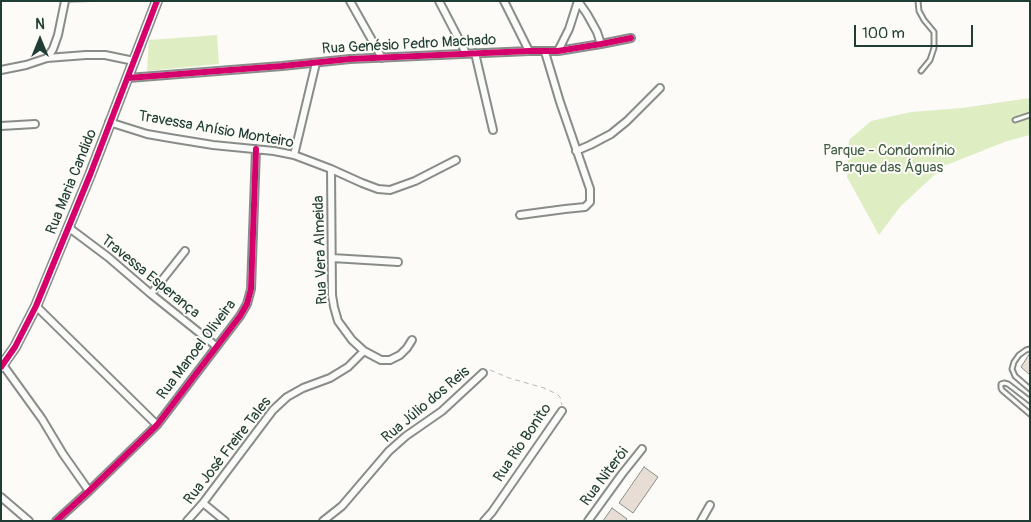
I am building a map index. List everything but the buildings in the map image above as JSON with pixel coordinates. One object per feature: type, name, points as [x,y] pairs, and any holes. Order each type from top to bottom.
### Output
[{"type":"street","points":[[46,58],[53,49],[58,35],[66,1]]},
{"type":"street","name":"Rua Maria Candido","points":[[2,366],[15,347],[36,306],[158,1]]},
{"type":"street","points":[[350,1],[382,58]]},
{"type":"street","points":[[439,1],[466,53]]},
{"type":"street","points":[[504,1],[529,50]]},
{"type":"street","points":[[578,1],[597,32],[601,44]]},
{"type":"street","points":[[558,52],[569,30],[578,1]]},
{"type":"street","name":"Rua Genésio Pedro Machado","points":[[128,78],[382,58],[529,50],[558,52],[631,38]]},
{"type":"street","points":[[520,215],[585,208],[590,197],[590,189],[545,52]]},
{"type":"street","points":[[475,53],[493,130]]},
{"type":"street","points":[[1,70],[46,58],[86,55],[105,55],[134,61]]},
{"type":"street","points":[[294,155],[316,63]]},
{"type":"street","points":[[576,151],[611,134],[660,88]]},
{"type":"street","name":"Travessa Anísio Monteiro","points":[[109,122],[147,134],[213,145],[274,151],[294,155],[378,189],[390,190],[416,181],[456,160]]},
{"type":"street","points":[[1,126],[34,124]]},
{"type":"street","name":"Rua Manoel Oliveira","points":[[56,521],[157,425],[248,304],[251,289],[256,149]]},
{"type":"street","name":"Rua Vera Almeida","points":[[331,169],[332,295],[338,321],[348,335],[364,351],[381,360],[390,360],[400,355],[412,340]]},
{"type":"street","name":"Travessa Esperança","points":[[68,227],[108,257],[216,346]]},
{"type":"street","points":[[151,294],[185,251]]},
{"type":"street","points":[[332,258],[398,262]]},
{"type":"street","points":[[36,306],[157,425]]},
{"type":"street","name":"Rua José Freire Tales","points":[[187,521],[203,503],[273,410],[302,388],[330,378],[348,367],[364,351]]},
{"type":"street","points":[[2,366],[42,419],[63,454],[89,491]]},
{"type":"street","name":"Rua Júlio dos Reis","points":[[323,521],[342,506],[389,451],[406,436],[442,411],[483,373]]},
{"type":"street","name":"Rua Rio Bonito","points":[[484,521],[562,411]]},
{"type":"street","name":"Rua Niterói","points":[[588,521],[642,449]]},
{"type":"street","points":[[1,497],[29,521]]},
{"type":"street","points":[[203,503],[226,521]]},
{"type":"street","points":[[701,521],[710,505]]},
{"type":"lane","points":[[918,1],[919,11],[934,32],[933,53],[921,71]]},
{"type":"lane","points":[[1015,120],[1030,115]]},
{"type":"lane","points":[[1030,349],[1019,355],[1012,369],[1015,376],[1030,390]]},
{"type":"lane","points":[[1030,402],[1008,384],[1001,384],[1002,390],[1030,414]]},
{"type":"green space","points":[[217,35],[219,64],[147,71],[149,40]]},
{"type":"green space","name":"Parque - Condomínio Parque das Águas","points":[[1030,98],[1030,135],[1007,141],[944,166],[900,207],[879,235],[847,177],[849,140],[871,121],[911,112],[962,108]]},
{"type":"cycle path","points":[[1,367],[15,347],[36,306],[90,175],[157,1]]},
{"type":"cycle path","points":[[128,78],[350,59],[558,51],[631,38]]},
{"type":"cycle path","points":[[56,521],[157,425],[240,316],[247,304],[251,289],[256,149]]}]
